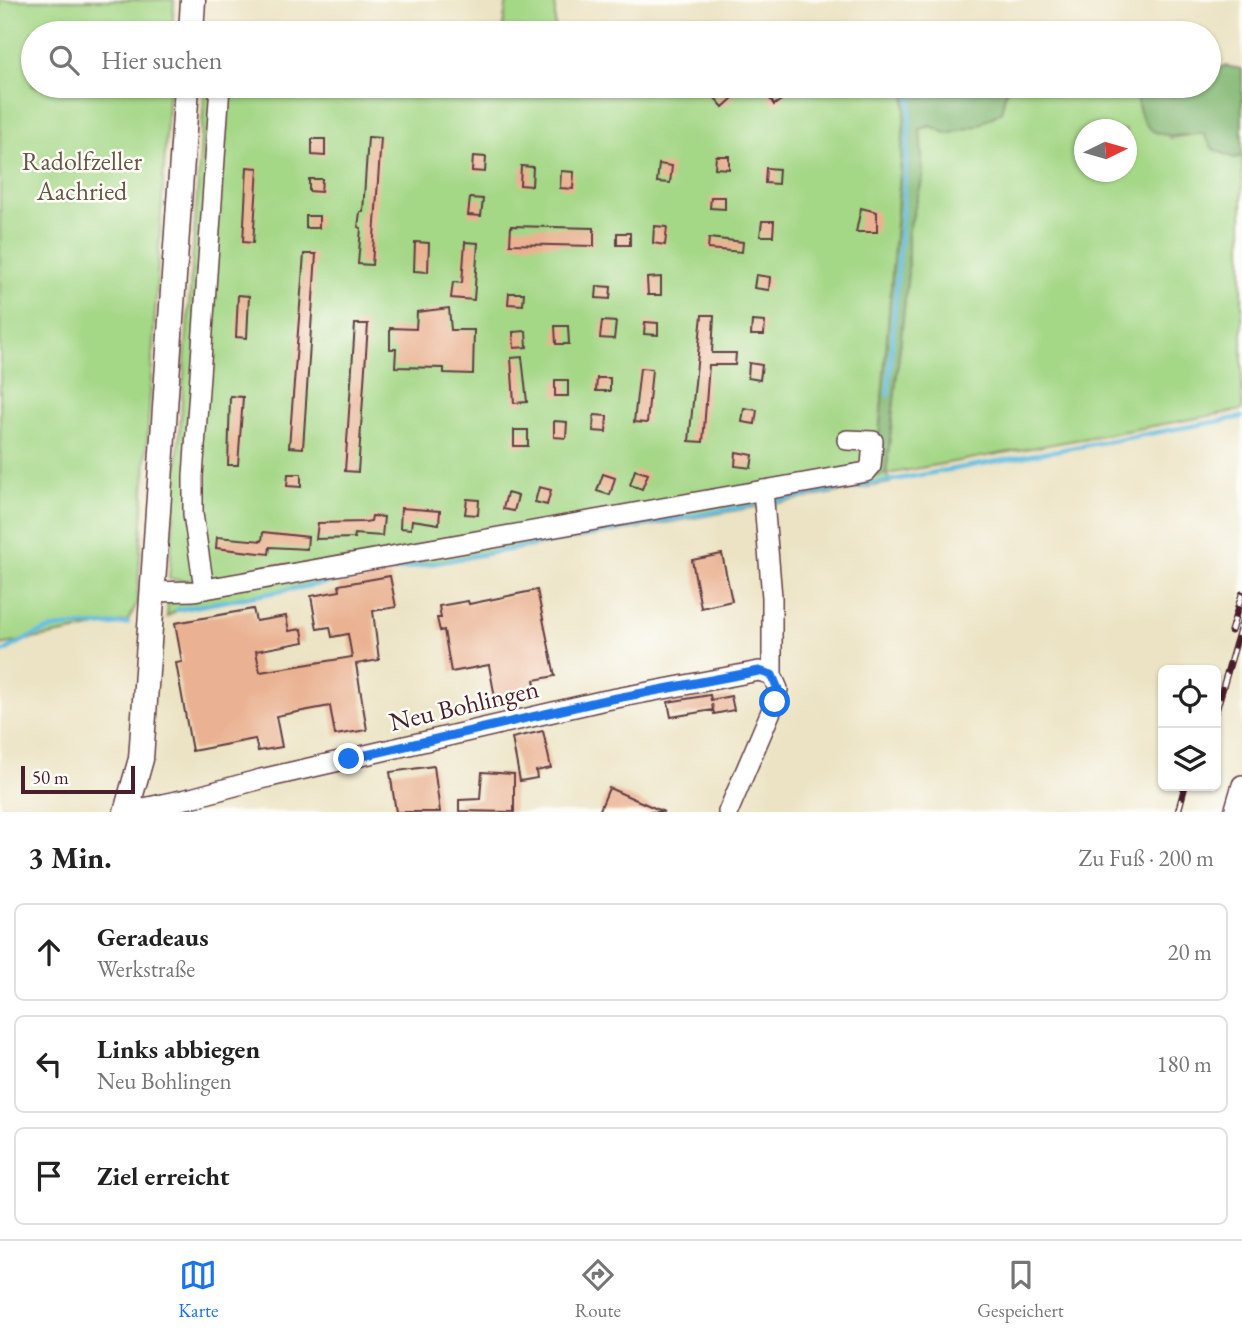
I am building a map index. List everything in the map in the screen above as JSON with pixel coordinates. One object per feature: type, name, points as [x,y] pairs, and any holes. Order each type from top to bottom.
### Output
[{"type":"main road","points":[[192,21],[193,0]]},
{"type":"main road","points":[[128,809],[141,759],[186,98]]},
{"type":"street","points":[[204,589],[193,514],[193,476],[219,98]]},
{"type":"street","points":[[152,592],[204,589],[866,472],[870,466],[873,441],[847,440]]},
{"type":"street","points":[[729,812],[778,689],[772,675],[772,597],[763,489]]},
{"type":"street","name":"Neu Bohlingen","points":[[128,809],[191,798],[261,779],[601,701],[759,671],[772,675]]},
{"type":"street","points":[[1234,812],[1242,785]]},
{"type":"green space","name":"Radolfzeller Aachried","points":[[0,0],[174,0],[173,21],[21,21],[21,98],[168,98],[137,603],[128,621],[0,645]]},
{"type":"green space","points":[[507,0],[555,0],[555,21],[504,21]]},
{"type":"green space","points":[[1221,67],[1242,69],[1242,156],[1234,158],[1213,149],[1203,133],[1166,135],[1149,128],[1143,120],[1138,98],[1221,98]]},
{"type":"green space","points":[[204,98],[906,98],[876,475],[886,474],[908,272],[908,233],[923,177],[920,129],[1001,111],[1004,98],[1141,98],[1170,138],[1203,133],[1234,158],[1242,156],[1242,410],[887,474],[890,483],[177,610],[167,617],[168,601],[195,596],[191,581],[169,579]]},
{"type":"green space","points":[[906,98],[1004,98],[1001,112],[976,126],[948,134],[929,125],[920,129],[923,177],[908,233],[908,272],[886,474],[876,476]]},
{"type":"building","points":[[715,98],[733,98],[723,107]]},
{"type":"building","points":[[770,98],[784,98],[774,105]]},
{"type":"building","points":[[368,137],[381,138],[372,265],[358,264],[361,228],[358,227],[360,212],[363,212]]},
{"type":"building","points":[[312,139],[325,139],[325,156],[312,155]]},
{"type":"building","points":[[473,156],[486,157],[485,172],[472,171]]},
{"type":"building","points":[[716,156],[729,156],[729,169],[715,168]]},
{"type":"building","points":[[659,164],[672,166],[670,183],[657,182]]},
{"type":"building","points":[[521,166],[533,167],[532,186],[520,185]]},
{"type":"building","points":[[247,167],[258,168],[253,243],[243,242]]},
{"type":"building","points":[[766,168],[779,169],[778,184],[765,183]]},
{"type":"building","points":[[561,171],[574,172],[573,189],[560,188]]},
{"type":"building","points":[[309,179],[322,179],[321,192],[309,191]]},
{"type":"building","points":[[711,197],[725,197],[725,209],[710,208]]},
{"type":"building","points":[[470,198],[483,199],[481,216],[468,215]]},
{"type":"building","points":[[861,208],[877,212],[877,232],[856,232]]},
{"type":"building","points":[[306,216],[319,216],[319,228],[306,228]]},
{"type":"building","points":[[762,221],[774,221],[773,236],[760,236]]},
{"type":"building","points":[[511,226],[594,228],[594,246],[510,244]]},
{"type":"building","points":[[654,226],[667,227],[665,245],[653,243]]},
{"type":"building","points":[[617,233],[630,233],[630,245],[617,245]]},
{"type":"building","points":[[709,238],[743,242],[742,252],[708,249]]},
{"type":"building","points":[[415,242],[429,243],[428,272],[414,271]]},
{"type":"building","points":[[465,242],[478,243],[474,300],[451,298],[453,282],[462,283]]},
{"type":"building","points":[[304,254],[316,254],[303,448],[289,447]]},
{"type":"building","points":[[756,275],[770,277],[769,290],[754,288]]},
{"type":"building","points":[[661,277],[661,295],[648,295],[647,278]]},
{"type":"building","points":[[597,286],[611,287],[610,299],[596,298]]},
{"type":"building","points":[[509,293],[524,293],[523,305],[508,304]]},
{"type":"building","points":[[238,295],[249,296],[247,338],[236,337]]},
{"type":"building","points":[[449,308],[451,330],[474,330],[473,374],[444,373],[444,368],[395,367],[396,349],[390,349],[390,328],[416,329],[417,312]]},
{"type":"building","points":[[702,315],[714,315],[712,353],[736,353],[735,365],[709,365],[703,442],[689,441]]},
{"type":"building","points":[[602,321],[616,322],[614,339],[600,338]]},
{"type":"building","points":[[752,321],[765,322],[764,335],[751,335]]},
{"type":"building","points":[[645,322],[658,323],[658,335],[644,334]]},
{"type":"building","points":[[355,324],[368,324],[358,472],[345,471]]},
{"type":"building","points":[[555,326],[568,326],[569,344],[556,344]]},
{"type":"building","points":[[526,331],[527,347],[514,348],[513,332]]},
{"type":"building","points":[[522,357],[527,402],[514,403],[511,358]]},
{"type":"building","points":[[749,363],[762,365],[760,380],[748,378]]},
{"type":"building","points":[[640,368],[652,369],[647,423],[634,422]]},
{"type":"building","points":[[597,378],[610,378],[610,391],[596,391]]},
{"type":"building","points":[[555,380],[568,380],[568,396],[555,396]]},
{"type":"building","points":[[230,396],[243,397],[238,465],[228,465]]},
{"type":"building","points":[[744,408],[757,410],[755,424],[742,422]]},
{"type":"building","points":[[594,415],[607,416],[606,432],[593,431]]},
{"type":"building","points":[[554,421],[567,422],[566,438],[554,437]]},
{"type":"building","points":[[514,430],[528,430],[528,446],[514,446]]},
{"type":"building","points":[[736,452],[753,455],[751,468],[735,466]]},
{"type":"building","points":[[635,470],[648,474],[642,489],[630,485]]},
{"type":"building","points":[[288,474],[301,474],[301,487],[287,486]]},
{"type":"building","points":[[603,474],[615,478],[610,495],[597,491]]},
{"type":"building","points":[[539,487],[551,490],[547,505],[535,502]]},
{"type":"building","points":[[507,493],[518,496],[514,511],[503,509]]},
{"type":"building","points":[[467,499],[479,500],[478,515],[465,514]]},
{"type":"building","points":[[401,508],[440,511],[439,524],[412,520],[411,529],[400,528]]},
{"type":"building","points":[[372,516],[384,517],[382,536],[354,534],[355,538],[316,539],[318,523],[365,522],[371,521]]},
{"type":"building","points":[[263,532],[308,537],[307,549],[270,547],[269,554],[216,548],[217,537],[262,541]]},
{"type":"building","points":[[722,554],[732,601],[701,608],[692,560]]},
{"type":"building","points":[[390,576],[396,607],[373,611],[379,660],[356,664],[367,730],[335,735],[330,706],[276,716],[282,747],[258,751],[255,739],[192,751],[176,663],[182,662],[175,623],[253,609],[256,621],[286,616],[289,631],[302,629],[304,642],[256,651],[260,672],[352,657],[348,634],[332,637],[330,627],[317,629],[311,596],[340,591],[339,585]]},
{"type":"building","points":[[537,590],[555,676],[534,680],[537,694],[496,703],[489,665],[451,672],[444,630],[440,631],[437,618],[441,618],[439,606],[468,601],[469,604]]},
{"type":"building","points":[[710,695],[711,700],[731,696],[734,710],[714,714],[712,704],[713,710],[671,717],[668,702]]},
{"type":"building","points":[[543,731],[551,768],[536,771],[537,778],[520,781],[512,738]]},
{"type":"building","points":[[434,766],[440,812],[396,812],[390,772]]},
{"type":"building","points":[[482,772],[514,774],[514,812],[459,811],[459,800],[480,799]]},
{"type":"building","points":[[609,788],[664,812],[599,812]]},
{"type":"waterway","points":[[888,395],[911,98]]},
{"type":"waterway","points":[[777,501],[1242,417]]},
{"type":"waterway","points":[[177,610],[753,505]]},
{"type":"waterway","points":[[0,653],[34,635],[56,628],[128,623]]},
{"type":"railway","points":[[1231,631],[1242,594]]},
{"type":"railway","points":[[1221,694],[1242,622]]},
{"type":"railway","points":[[1178,812],[1184,791]]},
{"type":"route","points":[[349,759],[601,701],[759,671],[772,675],[778,689],[775,702]]}]
